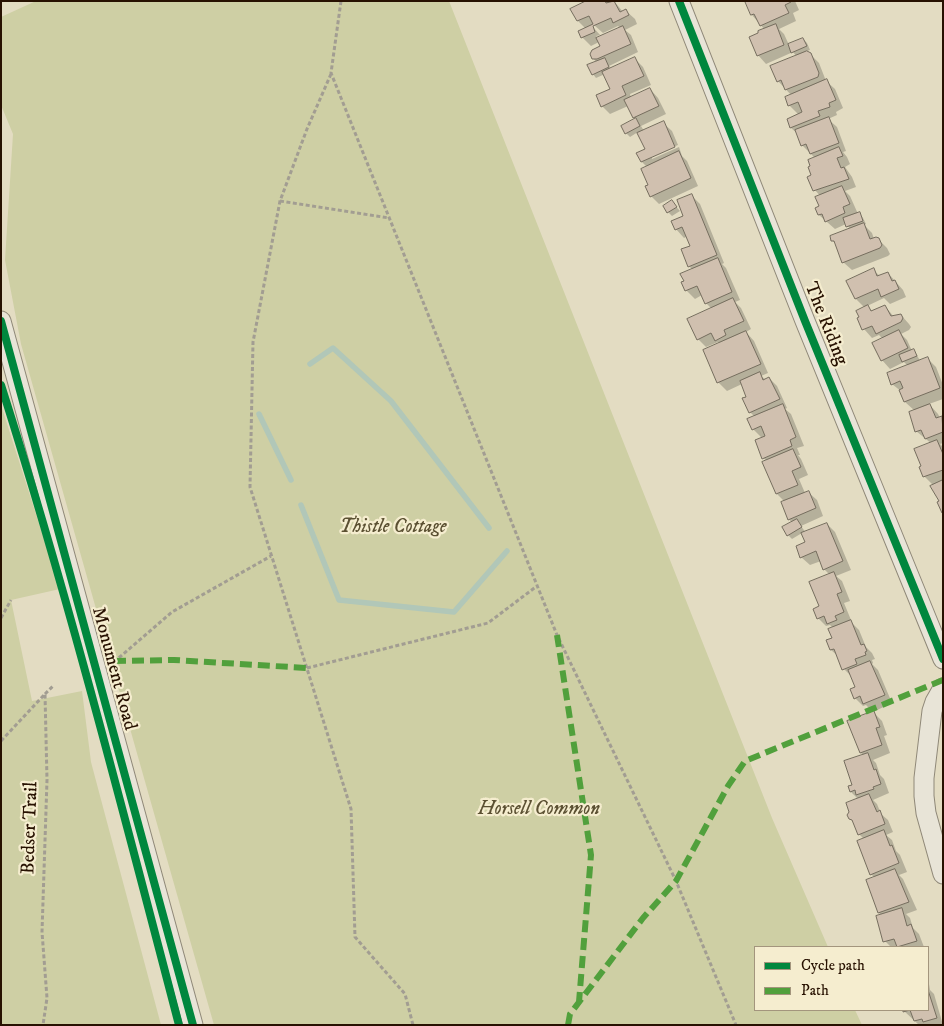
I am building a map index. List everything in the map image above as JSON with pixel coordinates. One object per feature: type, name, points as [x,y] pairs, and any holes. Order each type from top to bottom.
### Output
[{"type":"street","name":"The Riding","points":[[678,1],[805,321],[943,659]]},
{"type":"street","name":"Monument Road","points":[[1,322],[193,1025]]},
{"type":"street","points":[[943,688],[932,711],[924,778],[924,796],[926,813],[943,874]]},
{"type":"path","points":[[340,1],[331,73],[307,129],[280,201],[254,342],[250,487],[270,556],[351,809],[355,937],[405,994],[413,1025]]},
{"type":"path","points":[[331,73],[537,586],[558,635],[676,881],[736,1025]]},
{"type":"path","points":[[280,201],[390,218]]},
{"type":"path","points":[[98,675],[172,612],[270,556]]},
{"type":"path","points":[[307,668],[488,623],[537,586]]},
{"type":"path","points":[[1,618],[11,600]]},
{"type":"path","points":[[1,741],[54,685]]},
{"type":"green space","name":"Horsell Common","points":[[36,1],[449,1],[772,818],[828,946],[754,946],[754,1011],[855,1011],[862,1025],[214,1025],[21,344],[5,260],[13,134],[1,105],[1,17]]},
{"type":"green space","points":[[1,405],[60,589],[11,600],[32,701],[82,691],[91,762],[161,1025],[1,1025]]},
{"type":"building","points":[[586,1],[605,1],[606,3],[614,1],[620,12],[626,9],[629,15],[613,23],[611,18],[593,26],[595,32],[581,38],[578,31],[593,24],[589,16],[577,21],[570,9]]},
{"type":"building","points":[[745,1],[791,2],[785,5],[789,13],[760,26],[754,14],[751,15]]},
{"type":"building","points":[[776,24],[784,45],[757,56],[749,37],[758,33],[758,31]]},
{"type":"building","points":[[623,26],[631,44],[597,59],[592,59],[590,54],[592,50],[600,46],[596,38]]},
{"type":"building","points":[[803,38],[807,46],[791,53],[788,44]]},
{"type":"building","points":[[807,51],[811,53],[819,73],[818,77],[785,90],[781,80],[777,82],[770,66]]},
{"type":"building","points":[[635,57],[644,76],[622,86],[626,95],[601,107],[596,95],[610,89],[602,72]]},
{"type":"building","points":[[605,58],[609,67],[592,75],[587,65]]},
{"type":"building","points":[[827,79],[836,100],[829,103],[830,107],[818,111],[820,116],[790,128],[787,119],[802,112],[798,102],[788,106],[785,97]]},
{"type":"building","points":[[650,88],[659,106],[633,118],[624,100]]},
{"type":"building","points":[[829,117],[839,143],[810,154],[806,144],[801,146],[795,130]]},
{"type":"building","points":[[636,118],[640,126],[625,134],[621,126]]},
{"type":"building","points":[[664,121],[675,147],[641,162],[636,153],[645,149],[637,133]]},
{"type":"building","points":[[839,147],[843,156],[837,158],[841,168],[844,167],[849,179],[813,191],[807,177],[811,175],[808,160]]},
{"type":"building","points":[[679,151],[691,178],[650,197],[645,186],[648,185],[641,169]]},
{"type":"building","points":[[842,186],[850,204],[843,207],[845,213],[825,222],[822,214],[818,215],[815,208],[819,206],[815,197]]},
{"type":"building","points":[[692,194],[717,255],[688,267],[681,249],[690,246],[682,227],[675,230],[671,221],[683,216],[677,200]]},
{"type":"building","points":[[672,200],[677,207],[667,213],[663,206]]},
{"type":"building","points":[[860,212],[863,221],[846,227],[843,218]]},
{"type":"building","points":[[864,223],[870,239],[879,238],[882,245],[880,248],[842,263],[834,241],[831,241],[830,236]]},
{"type":"building","points":[[718,258],[732,292],[705,304],[697,286],[685,291],[681,282],[684,281],[680,274]]},
{"type":"building","points":[[874,268],[877,276],[888,272],[892,281],[895,280],[899,289],[881,297],[878,289],[855,299],[846,281]]},
{"type":"building","points":[[733,298],[744,321],[724,330],[726,335],[715,341],[711,333],[697,340],[687,319]]},
{"type":"building","points":[[868,305],[871,311],[885,305],[891,316],[901,314],[903,318],[901,322],[876,334],[872,326],[862,330],[856,311]]},
{"type":"building","points":[[899,330],[908,348],[881,361],[872,343]]},
{"type":"building","points":[[746,331],[761,364],[717,383],[703,350]]},
{"type":"building","points":[[914,349],[917,356],[902,362],[899,355]]},
{"type":"building","points":[[928,357],[940,388],[904,402],[899,390],[903,388],[900,381],[891,385],[887,373]]},
{"type":"building","points":[[760,372],[763,380],[769,377],[780,399],[749,413],[742,398],[746,397],[740,381]]},
{"type":"building","points":[[783,404],[796,437],[790,440],[792,446],[762,459],[755,440],[765,436],[761,426],[752,430],[747,419]]},
{"type":"building","points":[[930,404],[936,418],[942,416],[943,432],[925,439],[921,430],[915,432],[909,412]]},
{"type":"building","points":[[937,440],[943,454],[943,470],[923,477],[914,449]]},
{"type":"building","points":[[793,449],[801,467],[792,471],[798,485],[776,494],[762,462]]},
{"type":"building","points":[[943,480],[942,513],[937,502],[939,501],[930,486]]},
{"type":"building","points":[[809,491],[816,508],[788,520],[781,502]]},
{"type":"building","points":[[797,519],[802,527],[787,536],[782,527]]},
{"type":"building","points":[[827,523],[843,561],[823,570],[816,551],[800,558],[796,546],[805,542],[801,533]]},
{"type":"building","points":[[834,572],[842,592],[837,594],[844,612],[835,616],[837,620],[827,624],[824,616],[817,619],[813,609],[819,606],[809,582]]},
{"type":"building","points":[[851,620],[861,645],[864,644],[867,651],[865,652],[866,655],[855,659],[857,664],[842,670],[834,649],[830,650],[826,640],[832,638],[828,629]]},
{"type":"building","points":[[870,661],[885,695],[863,704],[860,696],[854,699],[850,689],[855,687],[848,670]]},
{"type":"building","points":[[874,711],[880,727],[876,728],[882,745],[860,753],[847,721]]},
{"type":"building","points":[[868,753],[881,784],[873,787],[874,789],[856,795],[855,790],[850,792],[848,786],[852,785],[844,761]]},
{"type":"building","points":[[869,794],[877,812],[880,810],[885,824],[858,835],[852,820],[847,815],[849,812],[846,803]]},
{"type":"building","points":[[884,830],[899,863],[870,875],[857,841]]},
{"type":"building","points":[[895,869],[909,902],[878,913],[866,880]]},
{"type":"building","points":[[902,908],[907,926],[911,924],[917,941],[900,946],[897,946],[894,939],[883,942],[876,916]]},
{"type":"building","points":[[929,993],[937,1018],[923,1022],[922,1019],[914,1021],[910,1011],[929,1011]]},
{"type":"waterway","points":[[310,364],[333,348],[391,401],[489,528]]},
{"type":"waterway","points":[[259,414],[291,480]]},
{"type":"waterway","points":[[301,505],[339,600],[454,612],[507,551]]},
{"type":"marked path","points":[[557,635],[591,855],[579,1002]]},
{"type":"marked path","points":[[114,661],[174,660],[307,668]]},
{"type":"marked path","points":[[568,1025],[570,1014],[643,918],[676,881],[728,786],[745,761],[943,680]]},
{"type":"cycle path","points":[[679,1],[805,321],[943,659]]},
{"type":"cycle path","points":[[1,321],[193,1025]]},
{"type":"cycle path","points":[[1,385],[72,624],[179,1025]]},
{"type":"park label","name":"Thistle Cottage","points":[[393,528]]}]
